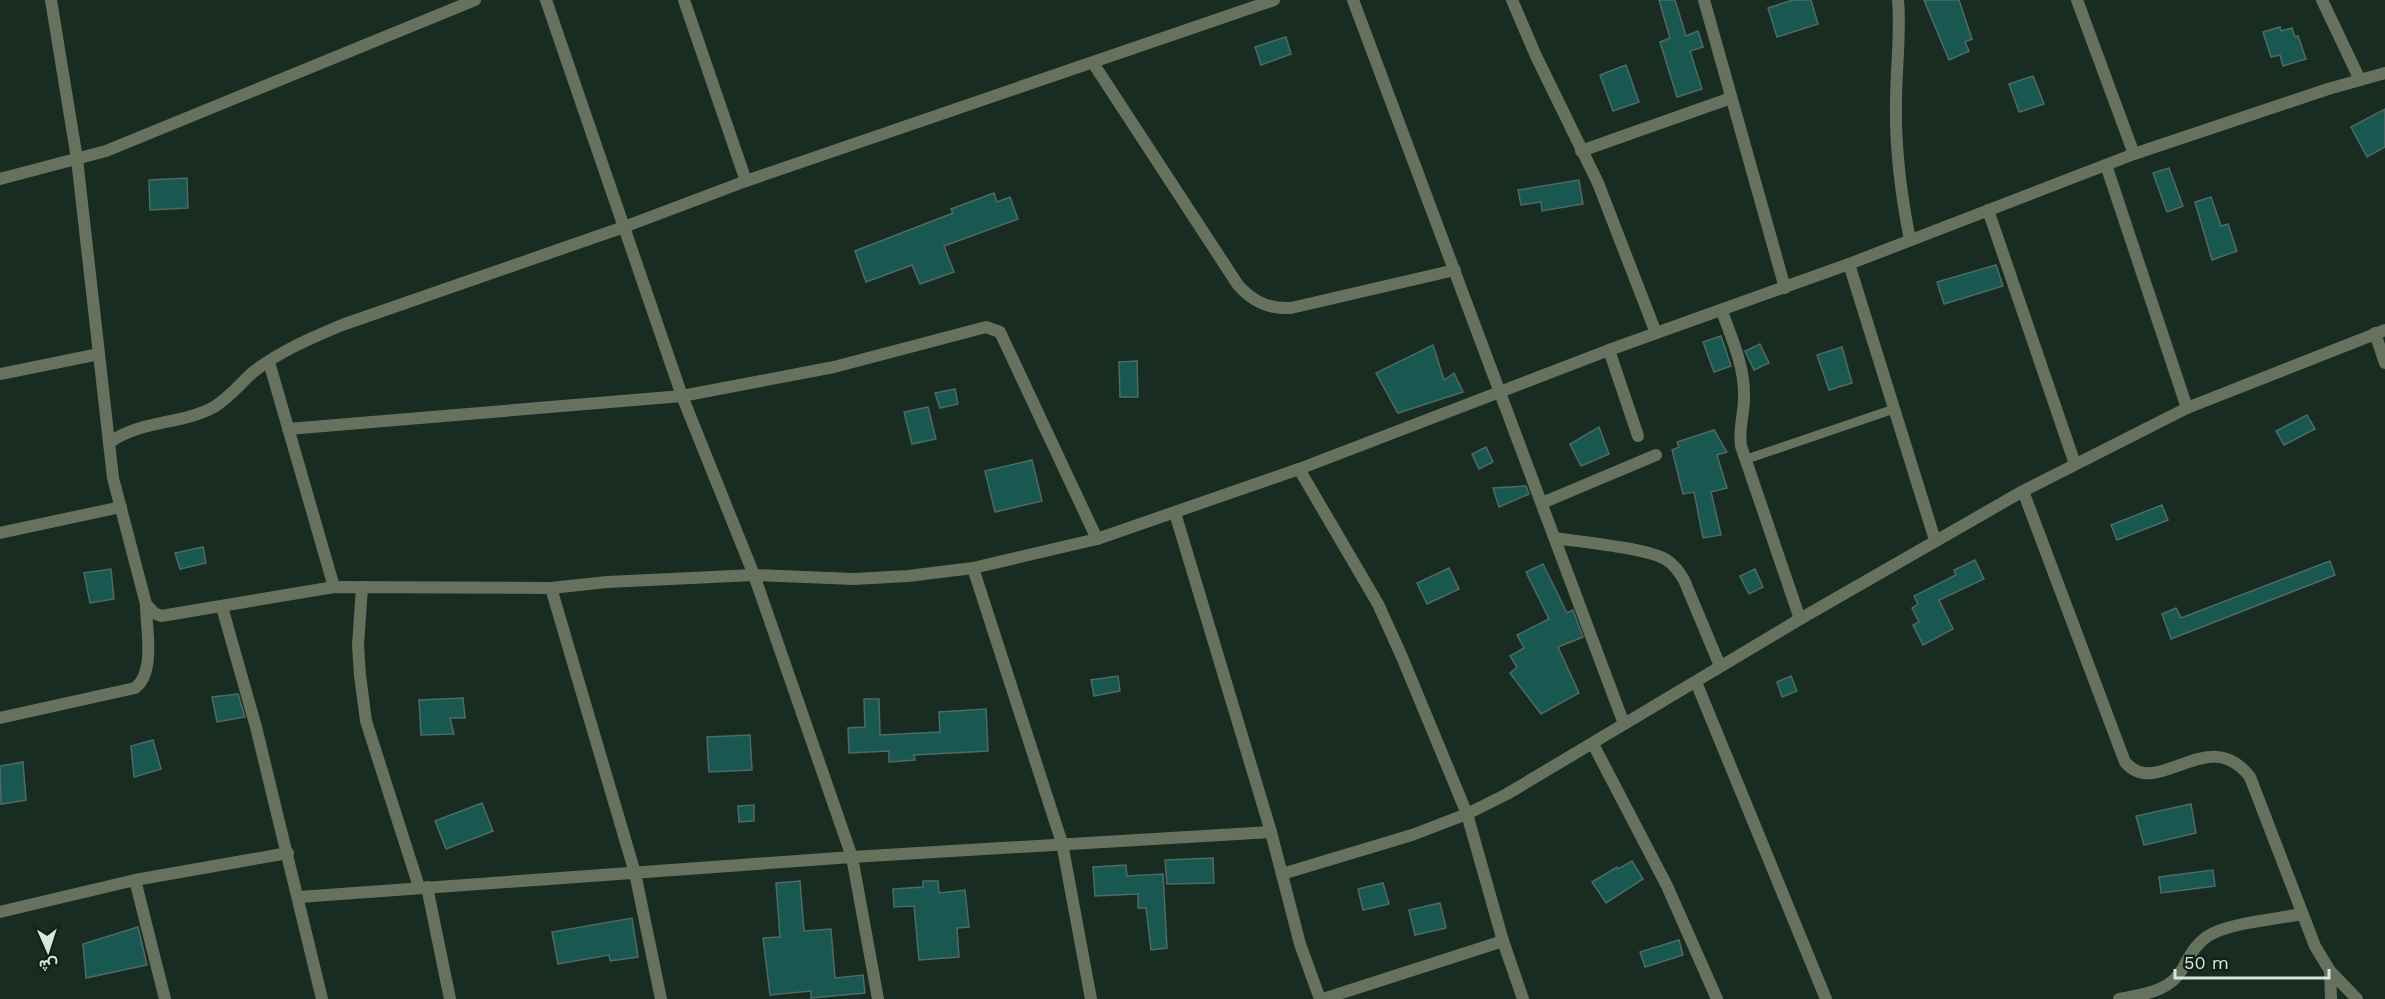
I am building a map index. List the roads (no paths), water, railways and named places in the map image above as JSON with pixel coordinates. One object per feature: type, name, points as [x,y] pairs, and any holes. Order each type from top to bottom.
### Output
[{"type":"street","points":[[0,718],[135,688],[144,678],[148,666],[146,604],[113,478],[77,159],[51,0]]},
{"type":"street","points":[[0,179],[106,151],[451,5],[475,0]]},
{"type":"street","points":[[546,0],[682,396],[754,576],[852,857],[878,999]]},
{"type":"street","points":[[684,0],[747,181]]},
{"type":"street","points":[[109,443],[121,434],[186,418],[213,407],[226,399],[252,374],[269,362],[314,337],[342,325],[624,227],[747,181],[1274,0]]},
{"type":"street","points":[[1353,0],[1624,724]]},
{"type":"street","points":[[1512,0],[1618,228],[1656,333]]},
{"type":"street","points":[[1704,0],[1785,288]]},
{"type":"street","points":[[1898,0],[1896,131],[1903,200],[1910,240]]},
{"type":"street","points":[[2077,0],[2134,154]]},
{"type":"street","points":[[2322,0],[2360,80]]},
{"type":"street","points":[[1093,63],[1238,285],[1252,299],[1271,307],[1291,308],[1455,270]]},
{"type":"street","points":[[146,604],[154,613],[161,616],[222,608],[334,587],[551,588],[607,582],[754,576],[854,579],[908,576],[973,568],[1097,539],[1299,468],[1610,350],[1785,288],[2134,154],[2385,73]]},
{"type":"street","points":[[1581,151],[1731,98]]},
{"type":"street","points":[[2106,165],[2187,408]]},
{"type":"street","points":[[1988,210],[2075,464]]},
{"type":"street","points":[[1849,264],[1935,540]]},
{"type":"street","points":[[1722,310],[1741,367],[1743,380],[1744,405],[1739,435],[1800,619]]},
{"type":"street","points":[[288,429],[682,396],[834,367],[978,328],[994,328],[1000,332],[1097,539]]},
{"type":"street","points":[[1282,874],[1412,835],[1467,814],[1507,794],[1935,540],[2023,491],[2187,408],[2380,332],[2385,363]]},
{"type":"street","points":[[1610,350],[1638,436]]},
{"type":"street","points":[[0,374],[99,354]]},
{"type":"street","points":[[269,362],[334,587]]},
{"type":"street","points":[[1542,503],[1656,455]]},
{"type":"street","points":[[1299,468],[1378,604],[1402,657],[1467,814],[1503,941],[1523,999]]},
{"type":"street","points":[[2023,491],[2124,762],[2135,772],[2151,774],[2199,758],[2215,756],[2235,762],[2243,768],[2250,777],[2315,946],[2330,971],[2357,999]]},
{"type":"street","points":[[0,532],[120,507]]},
{"type":"street","points":[[1175,513],[1271,832],[1300,944],[1322,999],[1503,941]]},
{"type":"street","points":[[1555,538],[1651,554],[1668,560],[1684,580],[1720,666]]},
{"type":"street","points":[[973,568],[1062,843],[1091,999]]},
{"type":"street","points":[[362,587],[358,645],[366,721],[423,887],[450,999]]},
{"type":"street","points":[[551,588],[635,873],[661,999]]},
{"type":"street","points":[[222,608],[256,727],[322,999]]},
{"type":"street","points":[[1696,681],[1826,999]]},
{"type":"street","points":[[1593,744],[1667,886],[1717,999]]},
{"type":"street","points":[[299,897],[852,857],[1271,832]]},
{"type":"street","points":[[0,912],[135,880],[288,853]]},
{"type":"street","points":[[135,880],[165,999]]},
{"type":"street","points":[[2120,999],[2156,992],[2165,987],[2179,974],[2187,958],[2200,942],[2217,931],[2302,914]]},
{"type":"street","points":[[2330,971],[2331,999]]},
{"type":"lane","points":[[1747,459],[1894,409]]}]
